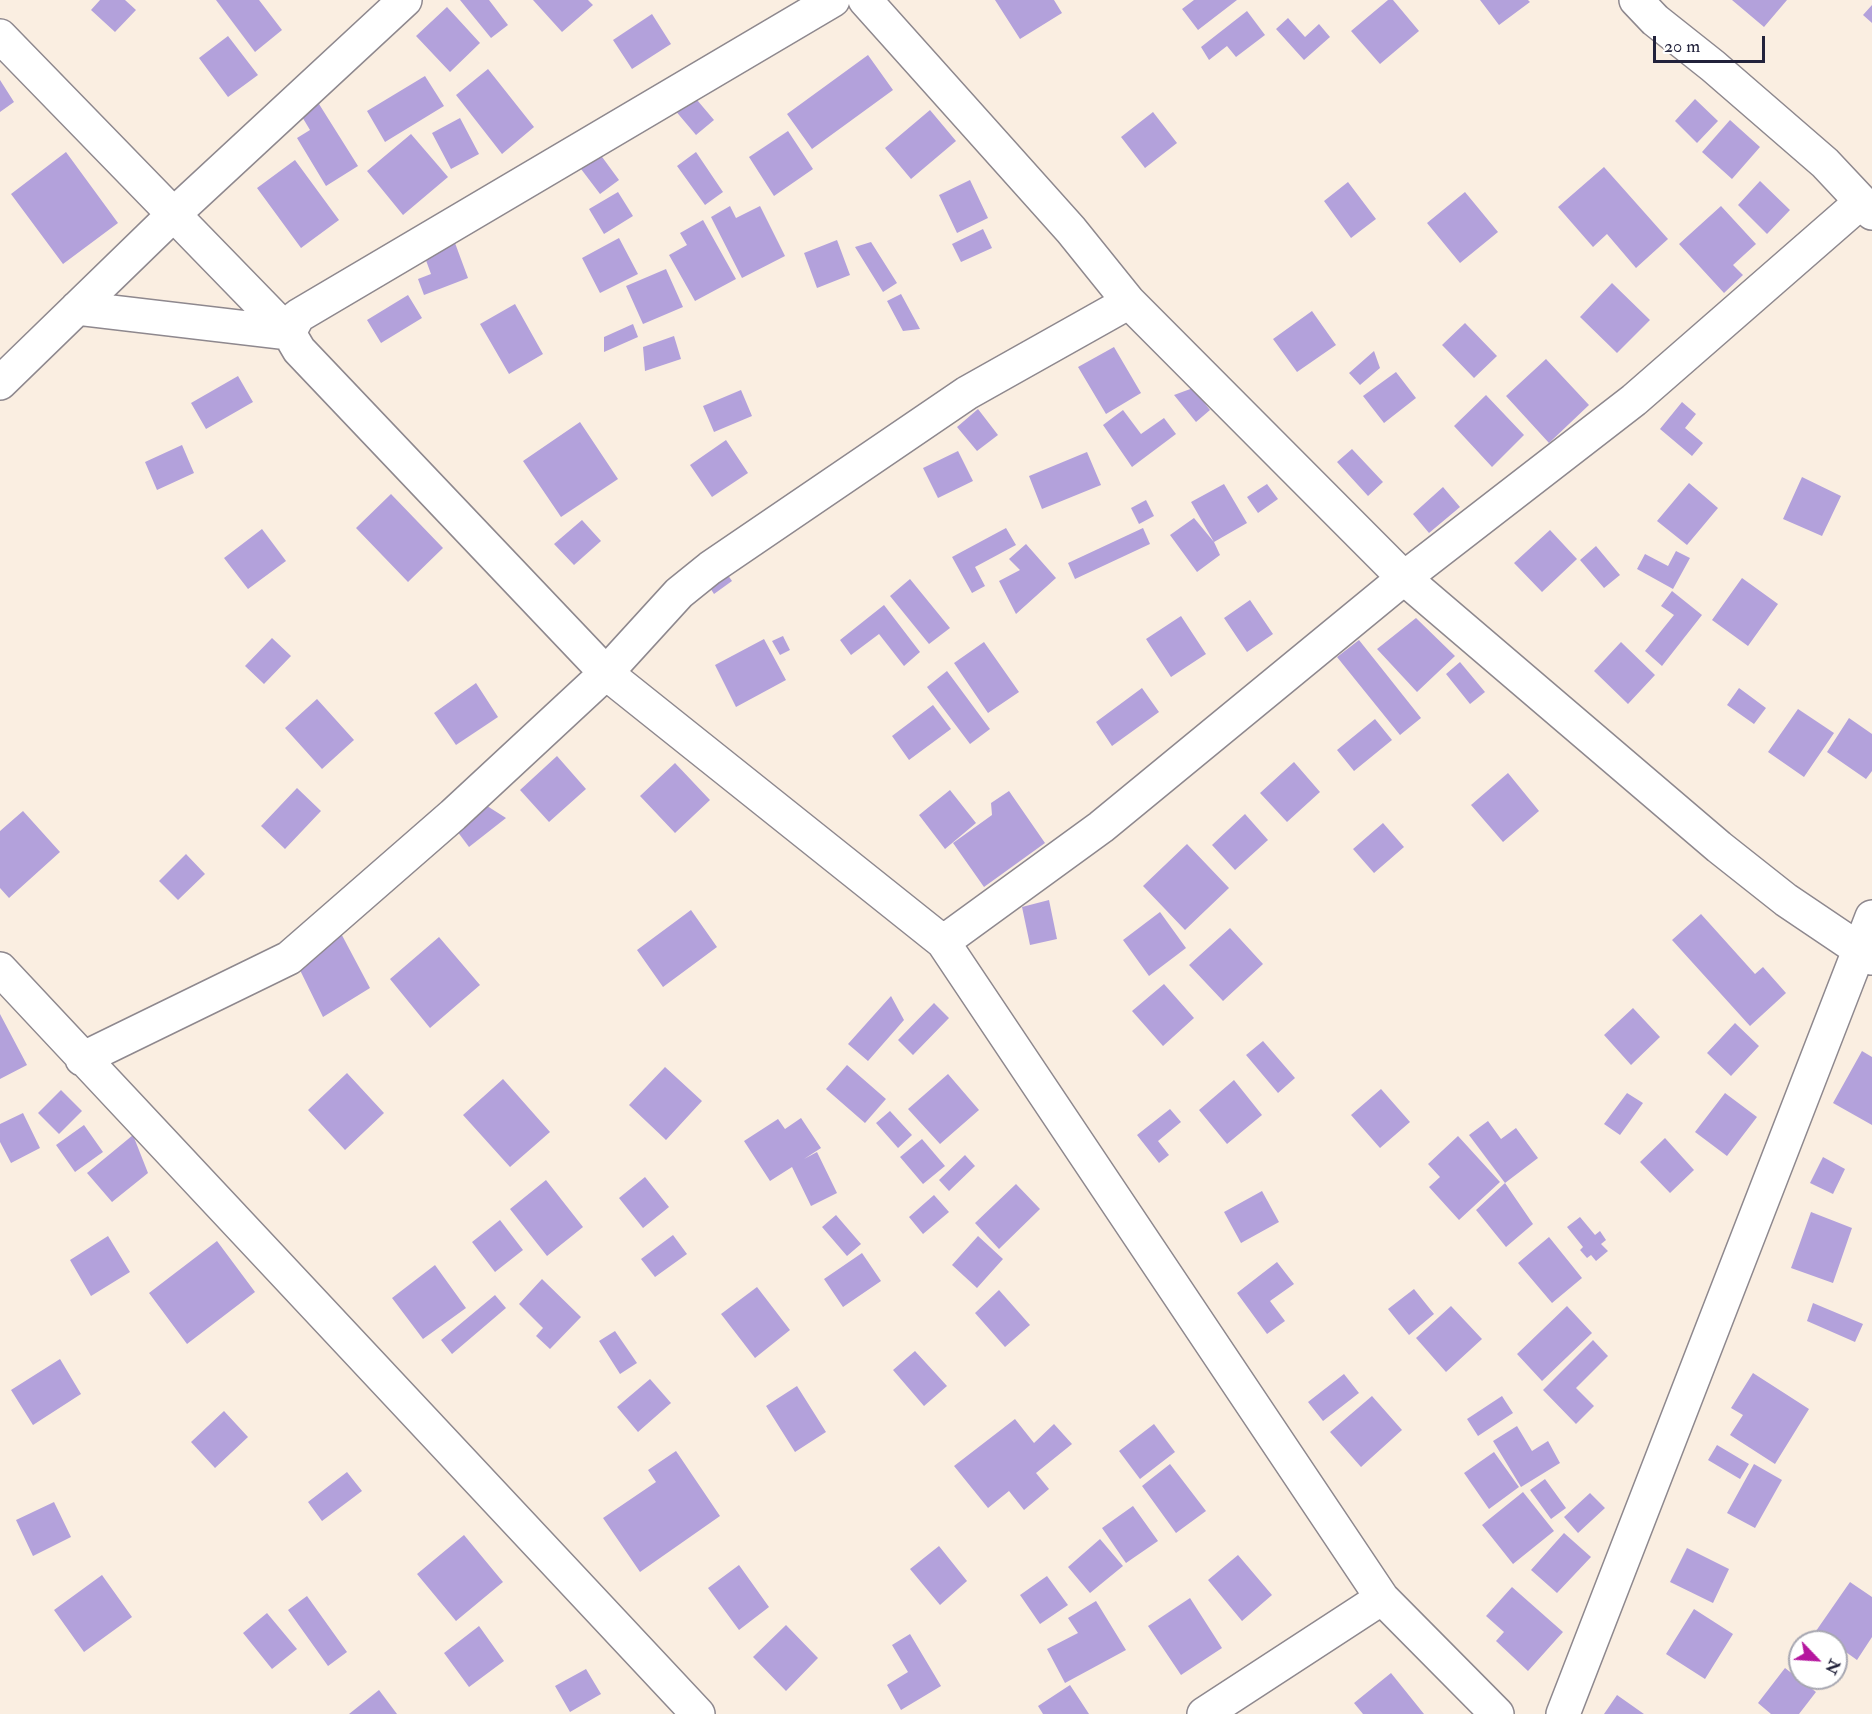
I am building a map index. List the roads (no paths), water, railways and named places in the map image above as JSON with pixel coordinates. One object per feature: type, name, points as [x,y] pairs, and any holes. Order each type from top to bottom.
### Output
[{"type":"street","points":[[0,383],[173,215],[405,0]]},
{"type":"street","points":[[289,333],[298,316],[833,0]]},
{"type":"street","points":[[865,0],[1071,230],[1129,302],[1404,578],[1719,847],[1786,900],[1865,954]]},
{"type":"street","points":[[944,942],[1101,827],[1404,578],[1634,400],[1867,208],[1825,163],[1713,66],[1655,20],[1636,0]]},
{"type":"street","points":[[0,36],[289,333],[299,350],[606,673],[944,942],[1382,1598],[1497,1714]]},
{"type":"street","points":[[82,1059],[289,958],[453,815],[606,673],[679,593],[710,568],[968,393],[1129,302]]},
{"type":"street","points":[[77,308],[289,333]]},
{"type":"street","points":[[1563,1714],[1865,954],[1872,917]]},
{"type":"street","points":[[0,969],[698,1714]]},
{"type":"street","points":[[1204,1714],[1382,1598]]}]
